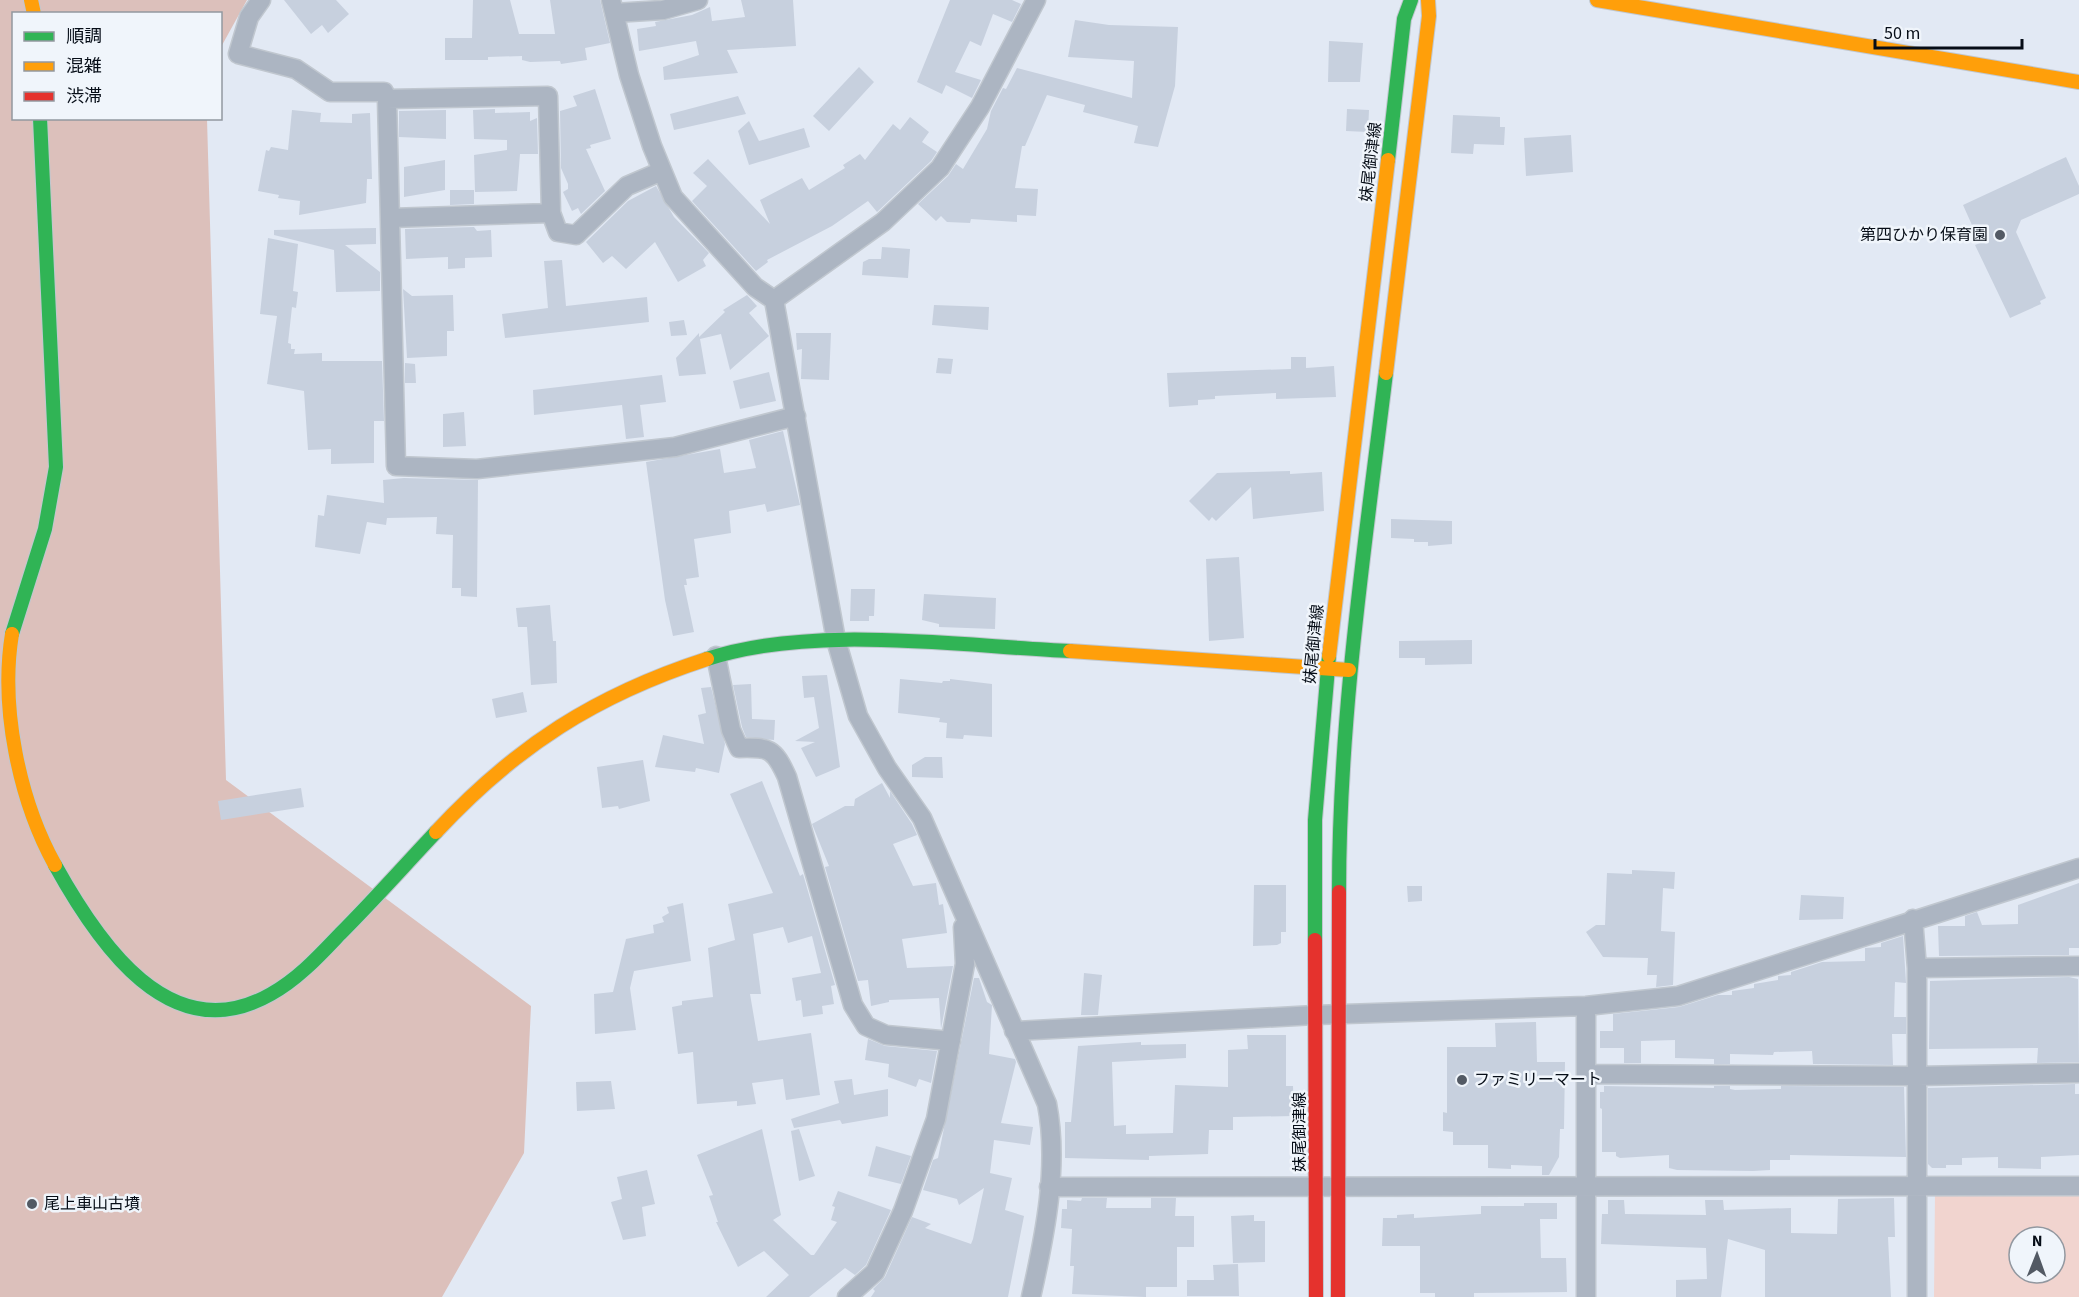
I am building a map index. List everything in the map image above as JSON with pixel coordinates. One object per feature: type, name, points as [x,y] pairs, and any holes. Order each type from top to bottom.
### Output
[{"type":"street","points":[[261,0],[249,17],[238,54],[296,69],[330,92],[384,92],[387,99],[396,466],[477,469],[675,447],[796,416]]},
{"type":"street","points":[[696,0],[663,10],[613,6],[628,75],[673,197],[755,287],[774,300],[777,330],[796,416],[837,640],[858,716],[887,768],[922,818],[1047,1104],[1053,1133],[1049,1187],[1031,1297]]},
{"type":"street","points":[[774,300],[883,222],[940,168],[980,107],[1036,0]]},
{"type":"street","name":"妹尾御津線","points":[[1316,1297],[1315,820],[1327,668],[1404,19],[1411,0]]},
{"type":"street","points":[[1338,1297],[1336,1186],[1339,824],[1350,670],[1429,16],[1428,0]]},
{"type":"street","points":[[1597,0],[2079,82]]},
{"type":"street","points":[[387,99],[548,96],[551,213],[558,232],[576,235],[627,186],[662,171]]},
{"type":"street","points":[[40,120],[56,467],[50,513],[11,635],[6,690],[9,730],[17,763],[44,844],[79,905],[112,954],[145,987],[176,1002],[205,1009],[240,1008],[274,994],[304,970],[457,811],[541,737],[594,705],[631,688],[716,656],[778,644],[837,640],[1104,652],[1350,670]]},
{"type":"street","points":[[390,218],[551,213]]},
{"type":"street","points":[[716,656],[731,730],[739,748],[765,748],[778,757],[787,777],[853,1005],[866,1026],[886,1035],[951,1041]]},
{"type":"street","points":[[1014,1031],[1315,1016],[1586,1006],[1678,996],[1913,919],[2079,868]]},
{"type":"street","points":[[847,1297],[875,1272],[903,1211],[936,1119],[965,964],[963,916]]},
{"type":"street","points":[[1913,919],[1917,968],[1917,1297]]},
{"type":"street","points":[[1917,968],[2079,966]]},
{"type":"street","points":[[1586,1006],[1586,1297]]},
{"type":"street","points":[[1586,1074],[1917,1076],[2079,1073]]},
{"type":"street","points":[[1049,1187],[2079,1186]]},
{"type":"shaded area","points":[[0,0],[247,0],[222,45],[222,12],[12,12],[12,120],[207,120],[226,780],[531,1006],[524,1153],[442,1297],[0,1297]]},
{"type":"shaded area","points":[[1935,1194],[2079,1194],[2079,1297],[1934,1297]]},
{"type":"building","points":[[284,0],[336,0],[349,14],[328,33],[322,25],[311,34]]},
{"type":"building","points":[[473,0],[510,0],[519,34],[555,34],[550,0],[600,0],[610,43],[585,48],[587,60],[561,64],[560,61],[530,62],[522,60],[522,56],[488,57],[488,60],[445,60],[445,38],[472,38]]},
{"type":"building","points":[[741,0],[793,0],[796,46],[727,50],[738,73],[664,80],[663,67],[699,55],[696,41],[639,51],[637,29],[656,26],[655,22],[692,15],[710,7],[712,21],[745,17]]},
{"type":"building","points":[[950,0],[1012,0],[1021,4],[1012,22],[993,14],[981,46],[970,41],[955,72],[981,80],[972,98],[946,85],[942,94],[917,82]]},
{"type":"building","points":[[1075,20],[1109,25],[1178,27],[1175,86],[1158,147],[1134,143],[1138,126],[1083,112],[1085,105],[1047,95],[1025,146],[1022,146],[1015,188],[1038,189],[1036,216],[1017,215],[1017,222],[971,219],[970,223],[947,222],[941,216],[936,221],[918,204],[948,176],[956,164],[963,169],[987,129],[991,111],[1003,88],[1006,89],[1017,68],[1132,98],[1134,61],[1068,57]]},
{"type":"building","points":[[1329,41],[1363,43],[1360,82],[1328,82]]},
{"type":"building","points":[[859,67],[874,82],[829,131],[813,116]]},
{"type":"building","points":[[595,89],[611,139],[590,145],[591,148],[586,149],[605,191],[581,214],[578,208],[572,211],[563,192],[568,189],[568,184],[561,168],[560,111],[577,106],[573,96]]},
{"type":"building","points":[[738,96],[746,114],[674,130],[670,114]]},
{"type":"building","points":[[495,109],[495,113],[530,112],[530,121],[537,118],[538,154],[520,154],[517,191],[475,192],[474,155],[507,150],[507,140],[474,139],[473,110]]},
{"type":"building","points":[[1347,109],[1369,110],[1368,132],[1346,131]]},
{"type":"building","points":[[292,110],[321,113],[320,122],[352,123],[352,114],[370,113],[372,179],[367,179],[366,203],[299,215],[300,201],[278,198],[279,195],[258,191],[266,150],[269,151],[271,147],[288,150]]},
{"type":"building","points":[[446,110],[446,139],[399,137],[399,111]]},
{"type":"building","points":[[1453,115],[1500,117],[1500,127],[1505,127],[1504,145],[1474,144],[1473,154],[1451,153]]},
{"type":"building","points":[[910,117],[929,132],[922,142],[937,152],[931,161],[877,212],[868,201],[832,226],[767,260],[768,262],[756,271],[692,201],[707,186],[693,173],[708,159],[770,224],[760,200],[802,178],[809,190],[845,168],[843,165],[860,154],[865,160],[893,124],[900,130]]},
{"type":"building","points":[[749,121],[759,141],[804,128],[810,147],[749,165],[738,131]]},
{"type":"building","points":[[1571,135],[1573,172],[1526,176],[1524,138]]},
{"type":"building","name":"第四ひかり保育園","points":[[2066,157],[2079,186],[2079,194],[2021,220],[2016,232],[2046,298],[2040,301],[2041,304],[2010,318],[1975,245],[1980,243],[1963,205]]},
{"type":"building","points":[[445,160],[445,190],[404,197],[404,167]]},
{"type":"building","points":[[656,186],[674,217],[709,253],[703,260],[706,266],[678,282],[655,242],[626,269],[612,256],[603,263],[586,242],[628,201]]},
{"type":"building","points":[[450,190],[474,190],[474,204],[450,205]]},
{"type":"building","points":[[474,227],[477,231],[491,230],[492,257],[465,258],[465,268],[448,269],[448,257],[406,259],[405,229]]},
{"type":"building","points":[[376,228],[376,244],[345,245],[380,272],[380,291],[336,292],[334,250],[274,235],[274,230]]},
{"type":"building","points":[[268,238],[298,244],[293,291],[298,292],[296,308],[292,307],[288,343],[291,344],[291,349],[295,349],[294,354],[322,353],[322,361],[382,361],[384,421],[374,421],[374,463],[331,464],[331,449],[308,450],[304,391],[267,384],[277,316],[260,314]]},
{"type":"building","points":[[882,247],[910,249],[908,278],[862,275],[863,262],[869,259],[881,259]]},
{"type":"building","points":[[562,260],[566,306],[647,297],[649,322],[505,338],[502,314],[548,308],[544,261]]},
{"type":"building","points":[[403,289],[412,296],[453,295],[454,331],[447,331],[447,356],[407,358]]},
{"type":"building","points":[[747,295],[757,306],[749,313],[769,336],[730,370],[721,334],[700,339],[706,374],[679,376],[676,358],[699,333],[699,337],[725,312],[723,310]]},
{"type":"building","points":[[934,305],[989,307],[988,330],[932,325]]},
{"type":"building","points":[[684,320],[687,335],[671,336],[669,322]]},
{"type":"building","points":[[796,333],[831,333],[829,380],[801,379],[802,349],[797,350]]},
{"type":"building","points":[[1291,357],[1306,357],[1306,368],[1334,366],[1336,397],[1276,399],[1276,393],[1215,396],[1215,399],[1198,400],[1198,405],[1169,407],[1167,373],[1291,369]]},
{"type":"building","points":[[938,358],[953,359],[951,374],[936,373]]},
{"type":"building","points":[[405,363],[415,364],[416,383],[405,383]]},
{"type":"building","points":[[769,372],[776,401],[740,409],[733,381]]},
{"type":"building","points":[[662,375],[666,402],[640,405],[644,437],[626,439],[622,405],[534,415],[533,390]]},
{"type":"building","points":[[464,412],[466,446],[443,447],[443,414]]},
{"type":"building","points":[[783,431],[800,505],[767,512],[765,504],[729,511],[731,533],[694,539],[699,577],[686,579],[687,585],[684,585],[694,632],[673,636],[665,600],[646,462],[720,449],[724,473],[756,468],[749,440]]},
{"type":"building","points":[[1290,471],[1290,474],[1322,472],[1324,511],[1253,519],[1251,487],[1216,521],[1212,517],[1209,521],[1189,501],[1217,473]]},
{"type":"building","points":[[404,478],[478,480],[477,597],[461,596],[461,588],[452,588],[453,535],[436,534],[437,517],[387,518],[386,525],[367,522],[360,554],[315,547],[318,515],[324,516],[327,495],[384,503],[383,480]]},
{"type":"building","points":[[1391,519],[1452,521],[1452,544],[1428,546],[1428,542],[1391,538]]},
{"type":"building","points":[[1239,557],[1244,638],[1209,641],[1206,559]]},
{"type":"building","points":[[851,589],[875,589],[874,616],[869,616],[869,621],[850,621]]},
{"type":"building","points":[[924,594],[996,598],[995,629],[939,627],[939,624],[922,620]]},
{"type":"building","points":[[550,605],[553,641],[556,641],[557,683],[531,685],[527,627],[518,627],[516,608]]},
{"type":"building","points":[[1472,640],[1472,664],[1425,665],[1425,658],[1399,658],[1399,641]]},
{"type":"building","points":[[827,675],[840,767],[816,777],[801,748],[815,742],[795,741],[819,728],[814,697],[804,698],[802,676]]},
{"type":"building","points":[[900,679],[942,683],[950,679],[992,684],[992,737],[964,735],[963,739],[946,738],[947,723],[939,722],[940,718],[898,713]]},
{"type":"building","points":[[751,684],[752,719],[775,720],[774,740],[746,737],[733,685]]},
{"type":"building","points":[[711,687],[725,744],[719,773],[696,768],[695,772],[655,767],[663,735],[704,744],[698,715],[706,713],[701,688]]},
{"type":"building","points":[[523,692],[527,712],[496,718],[492,699]]},
{"type":"building","points":[[925,757],[942,757],[943,778],[912,777],[912,765]]},
{"type":"building","points":[[643,760],[650,801],[619,809],[618,806],[602,808],[597,767]]},
{"type":"building","points":[[762,781],[800,876],[803,874],[835,985],[831,986],[834,1004],[822,1006],[823,1014],[803,1017],[801,1000],[796,1001],[792,978],[821,973],[812,936],[788,943],[783,927],[753,934],[761,994],[750,994],[758,1041],[811,1033],[820,1095],[786,1100],[783,1079],[752,1083],[756,1104],[737,1106],[737,1101],[697,1104],[693,1052],[678,1054],[672,1007],[682,1005],[682,1001],[713,997],[708,948],[735,940],[728,904],[773,893],[730,794]]},
{"type":"building","points":[[882,783],[890,798],[890,791],[917,835],[893,844],[913,886],[936,883],[939,905],[943,904],[947,933],[902,939],[907,968],[953,966],[941,1029],[939,998],[889,1000],[889,1002],[871,1006],[868,980],[858,981],[825,867],[829,866],[812,824],[845,806],[854,806],[855,799]]},
{"type":"building","points":[[301,788],[304,807],[221,820],[218,801]]},
{"type":"building","points":[[1632,870],[1675,872],[1674,889],[1663,888],[1661,931],[1675,932],[1673,985],[1656,987],[1657,975],[1647,975],[1648,958],[1603,957],[1586,932],[1596,925],[1605,925],[1607,873],[1632,874]]},
{"type":"building","points":[[2079,883],[2079,948],[2069,948],[2069,955],[1939,956],[1938,926],[1965,926],[1965,916],[1977,912],[1982,925],[2018,924],[2018,905]]},
{"type":"building","points":[[1254,885],[1286,885],[1286,932],[1281,932],[1281,943],[1277,945],[1253,946]]},
{"type":"building","points":[[1407,886],[1422,886],[1422,901],[1408,902]]},
{"type":"building","points":[[1801,895],[1844,897],[1843,919],[1799,920]]},
{"type":"building","points":[[683,903],[691,961],[634,971],[630,988],[636,1030],[595,1034],[594,994],[613,992],[626,939],[654,933],[653,925],[664,922],[662,917],[669,913],[667,907]]},
{"type":"building","points":[[1903,936],[1906,983],[1895,982],[1894,1017],[1906,1017],[1906,1034],[1892,1034],[1893,1065],[1813,1064],[1812,1051],[1774,1052],[1773,1055],[1730,1054],[1730,1064],[1714,1064],[1714,1059],[1675,1058],[1675,1040],[1641,1041],[1641,1063],[1624,1063],[1624,1048],[1600,1048],[1600,1031],[1613,1031],[1613,1014],[1679,1007],[1718,995],[1732,995],[1732,991],[1754,988],[1754,984],[1778,980],[1778,976],[1791,975],[1791,972],[1822,962],[1865,961],[1865,948],[1881,947],[1881,943]]},
{"type":"building","points":[[1084,973],[1102,975],[1098,1015],[1081,1015]]},
{"type":"building","points":[[2069,977],[2078,979],[2079,1062],[2037,1063],[2038,1048],[1929,1049],[1930,981]]},
{"type":"building","points":[[974,978],[979,978],[987,1002],[992,1005],[989,1054],[1015,1059],[1016,1062],[1001,1123],[1033,1127],[1030,1145],[994,1140],[990,1173],[1012,1178],[1005,1210],[1024,1216],[1008,1297],[871,1297],[875,1291],[873,1289],[885,1277],[912,1217],[931,1224],[925,1228],[971,1244],[973,1239],[984,1188],[959,1205],[957,1199],[923,1190],[933,1160],[938,1158]]},
{"type":"building","points":[[1536,1022],[1537,1062],[1565,1062],[1564,1129],[1560,1129],[1559,1157],[1549,1175],[1542,1175],[1542,1166],[1511,1165],[1511,1169],[1488,1168],[1488,1145],[1453,1145],[1453,1132],[1443,1131],[1443,1112],[1447,1113],[1447,1047],[1496,1047],[1495,1023]]},
{"type":"building","points":[[1247,1035],[1286,1035],[1286,1086],[1293,1086],[1294,1116],[1233,1117],[1233,1130],[1209,1130],[1208,1154],[1149,1156],[1149,1160],[1065,1158],[1065,1122],[1071,1122],[1078,1046],[1141,1042],[1141,1045],[1186,1044],[1186,1058],[1112,1062],[1114,1126],[1126,1125],[1126,1134],[1173,1133],[1175,1085],[1228,1087],[1228,1050],[1248,1049]]},
{"type":"building","points":[[868,1039],[885,1046],[937,1051],[931,1083],[919,1079],[916,1087],[888,1077],[889,1064],[865,1060]]},
{"type":"building","points":[[852,1079],[854,1095],[888,1089],[888,1116],[842,1124],[840,1120],[794,1128],[791,1119],[839,1103],[834,1081]]},
{"type":"building","points":[[611,1081],[615,1109],[577,1111],[576,1082]]},
{"type":"building","points":[[2075,1084],[2075,1094],[2079,1094],[2079,1155],[2041,1157],[2041,1169],[1998,1168],[1998,1157],[1962,1158],[1962,1165],[1946,1165],[1946,1168],[1932,1168],[1928,1164],[1928,1088]]},
{"type":"building","points":[[1604,1086],[1714,1088],[1714,1086],[1730,1086],[1730,1089],[1735,1090],[1781,1089],[1781,1086],[1904,1087],[1906,1157],[1790,1155],[1790,1160],[1770,1160],[1770,1170],[1753,1171],[1677,1170],[1669,1168],[1669,1155],[1620,1158],[1616,1156],[1616,1152],[1602,1152],[1600,1092],[1604,1092]]},
{"type":"building","points":[[762,1129],[781,1215],[773,1220],[811,1255],[814,1255],[837,1222],[831,1220],[835,1207],[832,1206],[838,1191],[891,1210],[866,1265],[855,1275],[845,1268],[809,1297],[766,1297],[789,1275],[764,1251],[738,1267],[716,1222],[718,1222],[709,1196],[713,1195],[697,1155]]},
{"type":"building","points":[[799,1129],[815,1176],[799,1181],[791,1131]]},
{"type":"building","points":[[876,1146],[911,1156],[901,1184],[868,1176]]},
{"type":"building","points":[[647,1170],[655,1204],[642,1207],[646,1236],[623,1240],[611,1202],[622,1199],[617,1177]]},
{"type":"building","points":[[1082,1198],[1107,1198],[1106,1208],[1151,1208],[1151,1198],[1176,1198],[1175,1216],[1194,1216],[1194,1247],[1177,1247],[1177,1287],[1146,1287],[1146,1297],[1072,1294],[1074,1266],[1070,1266],[1072,1229],[1061,1228],[1062,1209],[1067,1209],[1067,1200],[1081,1201]]},
{"type":"building","points":[[1894,1198],[1895,1237],[1888,1237],[1891,1297],[1765,1297],[1765,1250],[1728,1239],[1721,1297],[1676,1297],[1676,1280],[1707,1279],[1706,1248],[1601,1244],[1602,1214],[1608,1214],[1608,1200],[1624,1200],[1625,1214],[1706,1215],[1705,1200],[1723,1200],[1724,1210],[1791,1208],[1791,1233],[1837,1234],[1838,1199]]},
{"type":"building","points":[[1524,1203],[1557,1203],[1557,1219],[1540,1219],[1541,1258],[1566,1258],[1567,1292],[1474,1293],[1474,1297],[1435,1297],[1435,1293],[1420,1293],[1420,1246],[1382,1246],[1383,1218],[1414,1214],[1414,1218],[1481,1214],[1481,1206],[1524,1206]]},
{"type":"building","points":[[1254,1215],[1254,1221],[1265,1221],[1265,1262],[1233,1263],[1231,1216]]},
{"type":"building","points":[[1238,1264],[1239,1296],[1187,1296],[1187,1280],[1214,1280],[1213,1265]]},
{"type":"traffic: fast","points":[[1388,160],[1404,19],[1411,0]]},
{"type":"traffic: fast","points":[[12,634],[45,529],[56,467],[40,120]]},
{"type":"traffic: fast","points":[[1339,892],[1343,761],[1348,696],[1386,373]]},
{"type":"traffic: fast","points":[[707,659],[748,648],[793,642],[839,640],[934,642],[1070,651]]},
{"type":"traffic: fast","points":[[1315,940],[1315,820],[1329,656]]},
{"type":"traffic: fast","points":[[55,865],[92,925],[115,955],[141,980],[169,999],[201,1009],[234,1008],[271,994],[299,974],[352,922],[436,832]]},
{"type":"traffic: slow","points":[[31,0],[34,12]]},
{"type":"traffic: slow","points":[[1386,373],[1429,16],[1428,0]]},
{"type":"traffic: slow","points":[[1597,0],[2079,82]]},
{"type":"traffic: slow","points":[[1329,656],[1388,160]]},
{"type":"traffic: slow","points":[[12,634],[9,692],[15,752],[31,812],[55,865]]},
{"type":"traffic: slow","points":[[1070,651],[1349,670]]},
{"type":"traffic: slow","points":[[436,832],[496,774],[560,727],[629,689],[707,659]]},
{"type":"traffic: jam","points":[[1338,1297],[1339,892]]},
{"type":"traffic: jam","points":[[1315,940],[1316,1297]]},
{"type":"place","name":"第四ひかり保育園","points":[[2000,235]]},
{"type":"place","name":"ファミリーマート","points":[[1462,1080]]},
{"type":"place","name":"尾上車山古墳","points":[[32,1204]]}]
